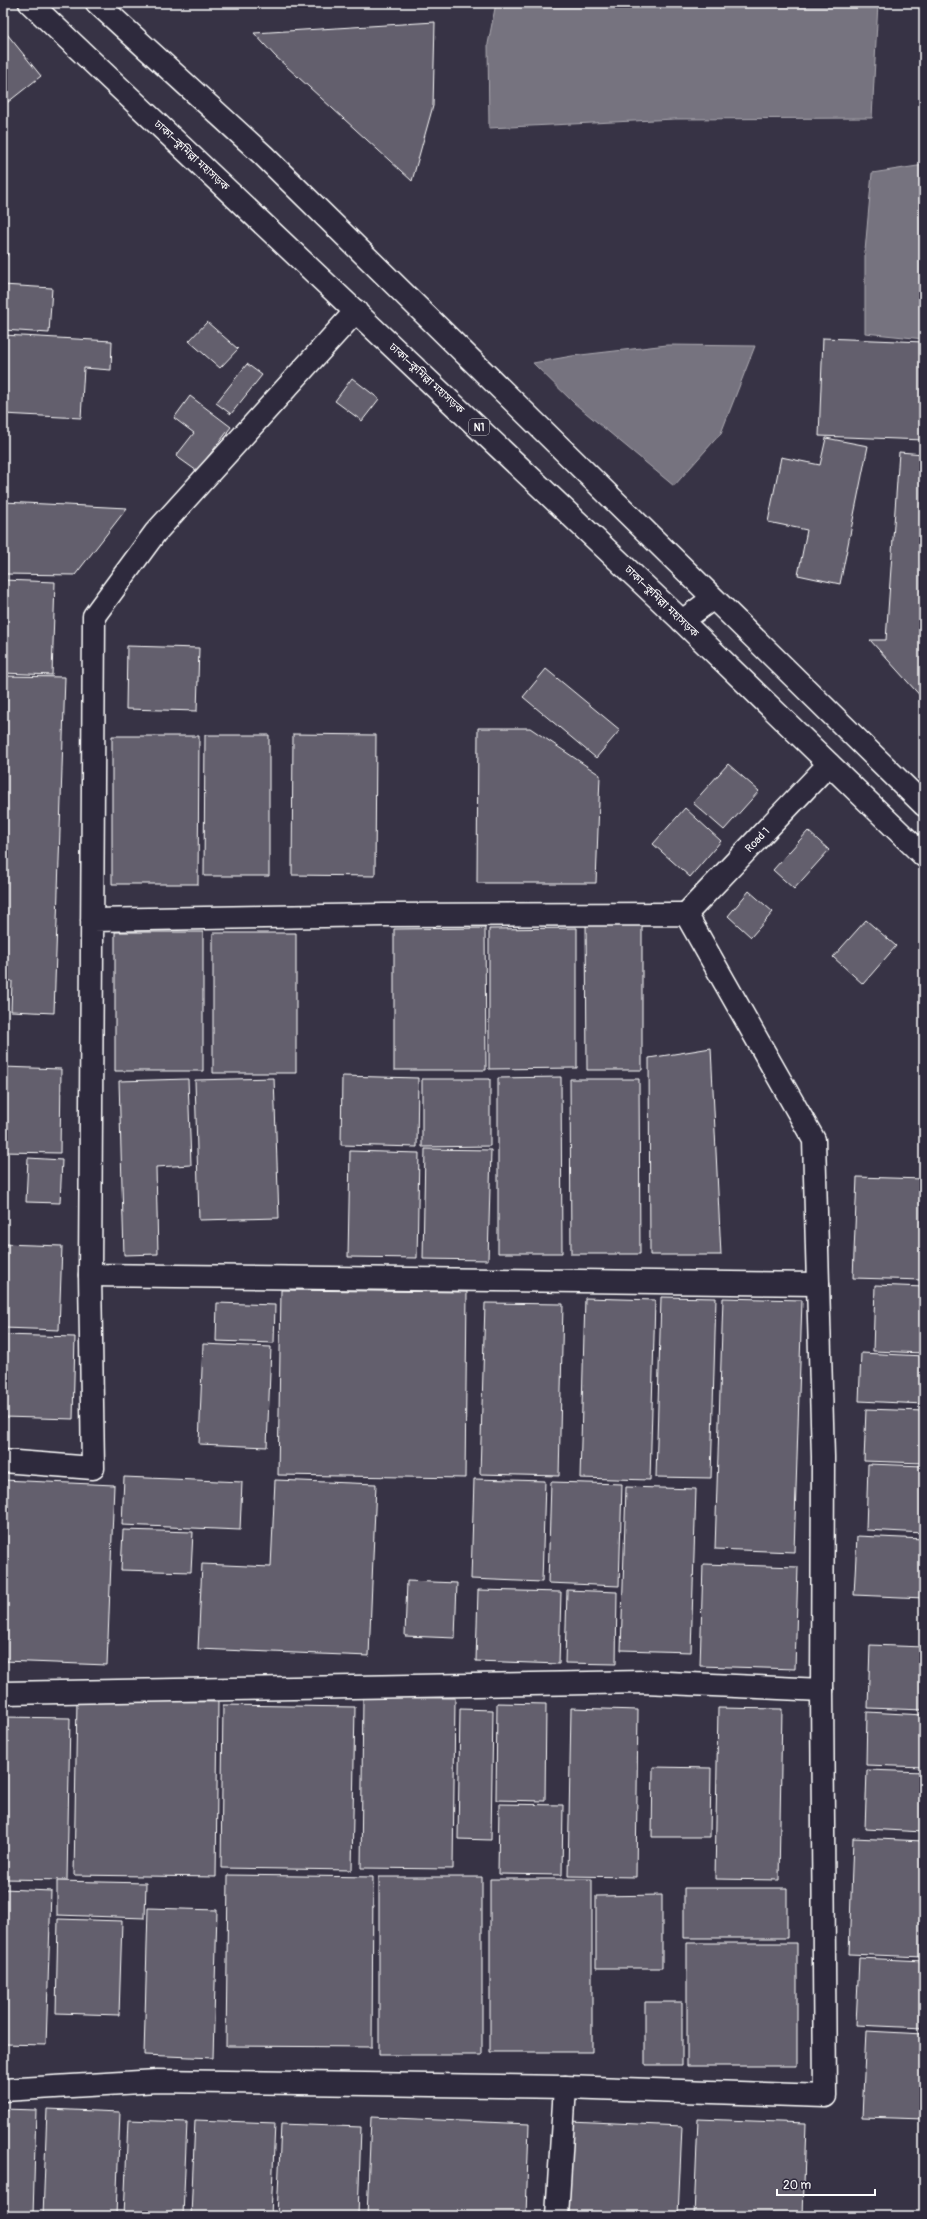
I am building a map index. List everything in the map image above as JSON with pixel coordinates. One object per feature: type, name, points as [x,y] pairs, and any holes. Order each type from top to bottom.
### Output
[{"type":"main road","name":"ঢাকা–কুমিল্লা মহাসড়ক","points":[[30,3],[682,620],[924,856]]},
{"type":"main road","points":[[97,3],[263,156],[712,599],[924,805]]},
{"type":"main road","points":[[3,1462],[93,1468],[90,1275],[94,616],[155,533],[356,311]]},
{"type":"main road","points":[[682,620],[712,599]]},
{"type":"main road","name":"Road 1","points":[[686,914],[829,764]]},
{"type":"main road","points":[[3,2090],[157,2081],[565,2087],[825,2096],[822,1457],[814,1140],[686,914],[384,915],[92,920]]},
{"type":"main road","points":[[90,1275],[818,1284]]},
{"type":"main road","points":[[3,1693],[645,1682],[822,1690]]},
{"type":"main road","points":[[557,2216],[565,2087]]},
{"type":"shaded area","points":[[496,3],[878,3],[872,118],[675,119],[489,128],[488,44]]},
{"type":"shaded area","points":[[924,165],[924,339],[865,333],[865,251],[872,173]]},
{"type":"shaded area","points":[[667,345],[755,346],[721,433],[674,486],[574,403],[533,363],[572,356]]},
{"type":"building","points":[[435,22],[433,106],[412,181],[275,56],[254,33]]},
{"type":"building","points":[[3,29],[41,76],[3,106]]},
{"type":"building","points":[[3,249],[8,254],[3,260]]},
{"type":"building","points":[[3,285],[52,288],[49,333],[3,330]]},
{"type":"building","points":[[207,322],[238,349],[220,368],[189,341]]},
{"type":"building","points":[[3,335],[112,341],[111,370],[84,368],[81,418],[3,414]]},
{"type":"building","points":[[823,338],[924,342],[924,440],[819,436]]},
{"type":"building","points":[[247,364],[262,375],[231,414],[216,403]]},
{"type":"building","points":[[352,378],[379,399],[362,421],[335,401]]},
{"type":"building","points":[[190,396],[231,427],[197,471],[176,456],[194,433],[174,418]]},
{"type":"building","points":[[826,438],[868,446],[840,584],[798,575],[807,530],[768,522],[781,457],[820,465]]},
{"type":"building","points":[[899,452],[924,454],[924,700],[870,640],[886,640]]},
{"type":"building","points":[[3,502],[127,508],[75,575],[3,574]]},
{"type":"building","points":[[3,580],[55,582],[52,675],[3,673]]},
{"type":"building","points":[[127,646],[199,648],[197,711],[126,709]]},
{"type":"building","points":[[546,669],[620,730],[596,758],[523,697]]},
{"type":"building","points":[[3,676],[65,677],[54,1013],[11,1011],[12,981],[3,980]]},
{"type":"building","points":[[478,728],[530,728],[600,775],[596,883],[477,883]]},
{"type":"building","points":[[293,734],[376,735],[375,876],[292,875]]},
{"type":"building","points":[[205,735],[269,735],[269,876],[204,876]]},
{"type":"building","points":[[112,736],[199,736],[198,884],[112,884]]},
{"type":"building","points":[[728,764],[759,791],[724,830],[693,803]]},
{"type":"building","points":[[685,808],[721,841],[690,877],[653,844]]},
{"type":"building","points":[[808,831],[829,850],[794,889],[773,870]]},
{"type":"building","points":[[749,891],[773,912],[751,937],[728,916]]},
{"type":"building","points":[[642,920],[642,1070],[587,1070],[586,921]]},
{"type":"building","points":[[866,920],[896,946],[863,984],[833,957]]},
{"type":"building","points":[[485,928],[486,1070],[394,1070],[394,929]]},
{"type":"building","points":[[577,928],[577,1068],[489,1069],[489,929]]},
{"type":"building","points":[[115,932],[203,932],[203,1071],[115,1071]]},
{"type":"building","points":[[213,933],[296,933],[296,1073],[213,1073]]},
{"type":"building","points":[[711,1048],[721,1255],[650,1255],[649,1058]]},
{"type":"building","points":[[3,1067],[61,1069],[60,1153],[3,1152]]},
{"type":"building","points":[[342,1076],[418,1078],[417,1147],[341,1145]]},
{"type":"building","points":[[561,1077],[562,1253],[498,1253],[498,1078]]},
{"type":"building","points":[[274,1078],[279,1218],[199,1220],[195,1080]]},
{"type":"building","points":[[188,1079],[191,1165],[156,1167],[158,1254],[124,1255],[119,1081]]},
{"type":"building","points":[[422,1079],[490,1079],[490,1146],[422,1147]]},
{"type":"building","points":[[570,1079],[639,1079],[640,1254],[571,1254]]},
{"type":"building","points":[[425,1149],[491,1150],[488,1260],[423,1259]]},
{"type":"building","points":[[350,1151],[419,1153],[417,1258],[348,1257]]},
{"type":"building","points":[[28,1158],[62,1160],[60,1203],[26,1202]]},
{"type":"building","points":[[857,1177],[924,1179],[924,1280],[853,1278]]},
{"type":"building","points":[[3,1244],[62,1246],[59,1330],[3,1328]]},
{"type":"building","points":[[875,1285],[924,1287],[924,1353],[873,1351]]},
{"type":"building","points":[[281,1290],[467,1292],[465,1478],[278,1475]]},
{"type":"building","points":[[661,1297],[716,1298],[711,1478],[656,1477]]},
{"type":"building","points":[[585,1298],[655,1300],[650,1480],[580,1478]]},
{"type":"building","points":[[723,1298],[802,1300],[794,1552],[715,1549]]},
{"type":"building","points":[[217,1303],[275,1305],[274,1343],[216,1341]]},
{"type":"building","points":[[485,1303],[563,1304],[559,1476],[480,1474]]},
{"type":"building","points":[[3,1335],[75,1337],[73,1419],[3,1417]]},
{"type":"building","points":[[203,1344],[271,1347],[267,1447],[199,1444]]},
{"type":"building","points":[[861,1353],[924,1356],[924,1404],[859,1401]]},
{"type":"building","points":[[866,1409],[924,1411],[924,1463],[864,1461]]},
{"type":"building","points":[[868,1464],[924,1466],[924,1533],[866,1530]]},
{"type":"building","points":[[124,1477],[242,1482],[240,1530],[122,1525]]},
{"type":"building","points":[[474,1479],[545,1481],[542,1582],[471,1579]]},
{"type":"building","points":[[3,1480],[114,1485],[107,1665],[3,1661]]},
{"type":"building","points":[[275,1480],[376,1484],[369,1656],[198,1649],[202,1564],[271,1567]]},
{"type":"building","points":[[551,1482],[622,1484],[619,1586],[548,1583]]},
{"type":"building","points":[[626,1487],[696,1489],[691,1652],[621,1650]]},
{"type":"building","points":[[123,1530],[193,1532],[191,1572],[121,1570]]},
{"type":"building","points":[[857,1536],[924,1539],[924,1598],[854,1595]]},
{"type":"building","points":[[703,1564],[798,1567],[795,1669],[700,1666]]},
{"type":"building","points":[[407,1581],[457,1583],[455,1638],[405,1636]]},
{"type":"building","points":[[478,1590],[561,1592],[559,1664],[476,1661]]},
{"type":"building","points":[[567,1590],[617,1592],[616,1664],[565,1663]]},
{"type":"building","points":[[870,1645],[924,1647],[924,1710],[868,1708]]},
{"type":"building","points":[[363,1697],[455,1698],[453,1869],[361,1868]]},
{"type":"building","points":[[77,1700],[218,1702],[216,1877],[74,1875]]},
{"type":"building","points":[[497,1703],[546,1704],[545,1801],[496,1800]]},
{"type":"building","points":[[223,1705],[355,1707],[352,1870],[221,1868]]},
{"type":"building","points":[[571,1708],[638,1710],[636,1877],[568,1876]]},
{"type":"building","points":[[718,1708],[782,1709],[779,1880],[715,1879]]},
{"type":"building","points":[[460,1709],[493,1710],[491,1840],[458,1839]]},
{"type":"building","points":[[867,1712],[924,1715],[924,1767],[866,1765]]},
{"type":"building","points":[[3,1717],[70,1718],[67,1880],[3,1879]]},
{"type":"building","points":[[653,1767],[711,1768],[710,1837],[652,1837]]},
{"type":"building","points":[[867,1770],[924,1772],[924,1832],[865,1829]]},
{"type":"building","points":[[499,1804],[563,1805],[562,1875],[498,1874]]},
{"type":"building","points":[[853,1838],[924,1841],[924,1957],[849,1954]]},
{"type":"building","points":[[228,1875],[373,1877],[372,2047],[226,2046]]},
{"type":"building","points":[[379,1877],[482,1877],[482,2055],[379,2055]]},
{"type":"building","points":[[490,1879],[592,1879],[592,2052],[490,2052]]},
{"type":"building","points":[[57,1881],[146,1883],[145,1918],[57,1915]]},
{"type":"building","points":[[684,1888],[787,1888],[787,1938],[684,1938]]},
{"type":"building","points":[[3,1889],[51,1891],[46,2045],[3,2044]]},
{"type":"building","points":[[662,1895],[662,1968],[596,1968],[596,1896]]},
{"type":"building","points":[[148,1908],[217,1910],[213,2058],[144,2055]]},
{"type":"building","points":[[58,1919],[122,1921],[119,2015],[56,2013]]},
{"type":"building","points":[[687,1943],[797,1943],[797,2066],[687,2066]]},
{"type":"building","points":[[859,1958],[924,1961],[924,2028],[856,2025]]},
{"type":"building","points":[[645,2002],[682,2002],[682,2065],[645,2065]]},
{"type":"building","points":[[866,2031],[924,2034],[924,2119],[862,2117]]},
{"type":"building","points":[[3,2109],[36,2110],[33,2216],[3,2216]]},
{"type":"building","points":[[47,2109],[120,2112],[116,2216],[43,2216]]},
{"type":"building","points":[[371,2117],[529,2124],[526,2216],[367,2216]]},
{"type":"building","points":[[698,2119],[806,2123],[803,2216],[694,2216]]},
{"type":"building","points":[[128,2120],[187,2122],[183,2216],[124,2216]]},
{"type":"building","points":[[195,2120],[275,2123],[271,2216],[191,2216]]},
{"type":"building","points":[[570,2121],[682,2126],[678,2216],[566,2216]]},
{"type":"building","points":[[281,2124],[361,2127],[358,2216],[277,2216]]}]
